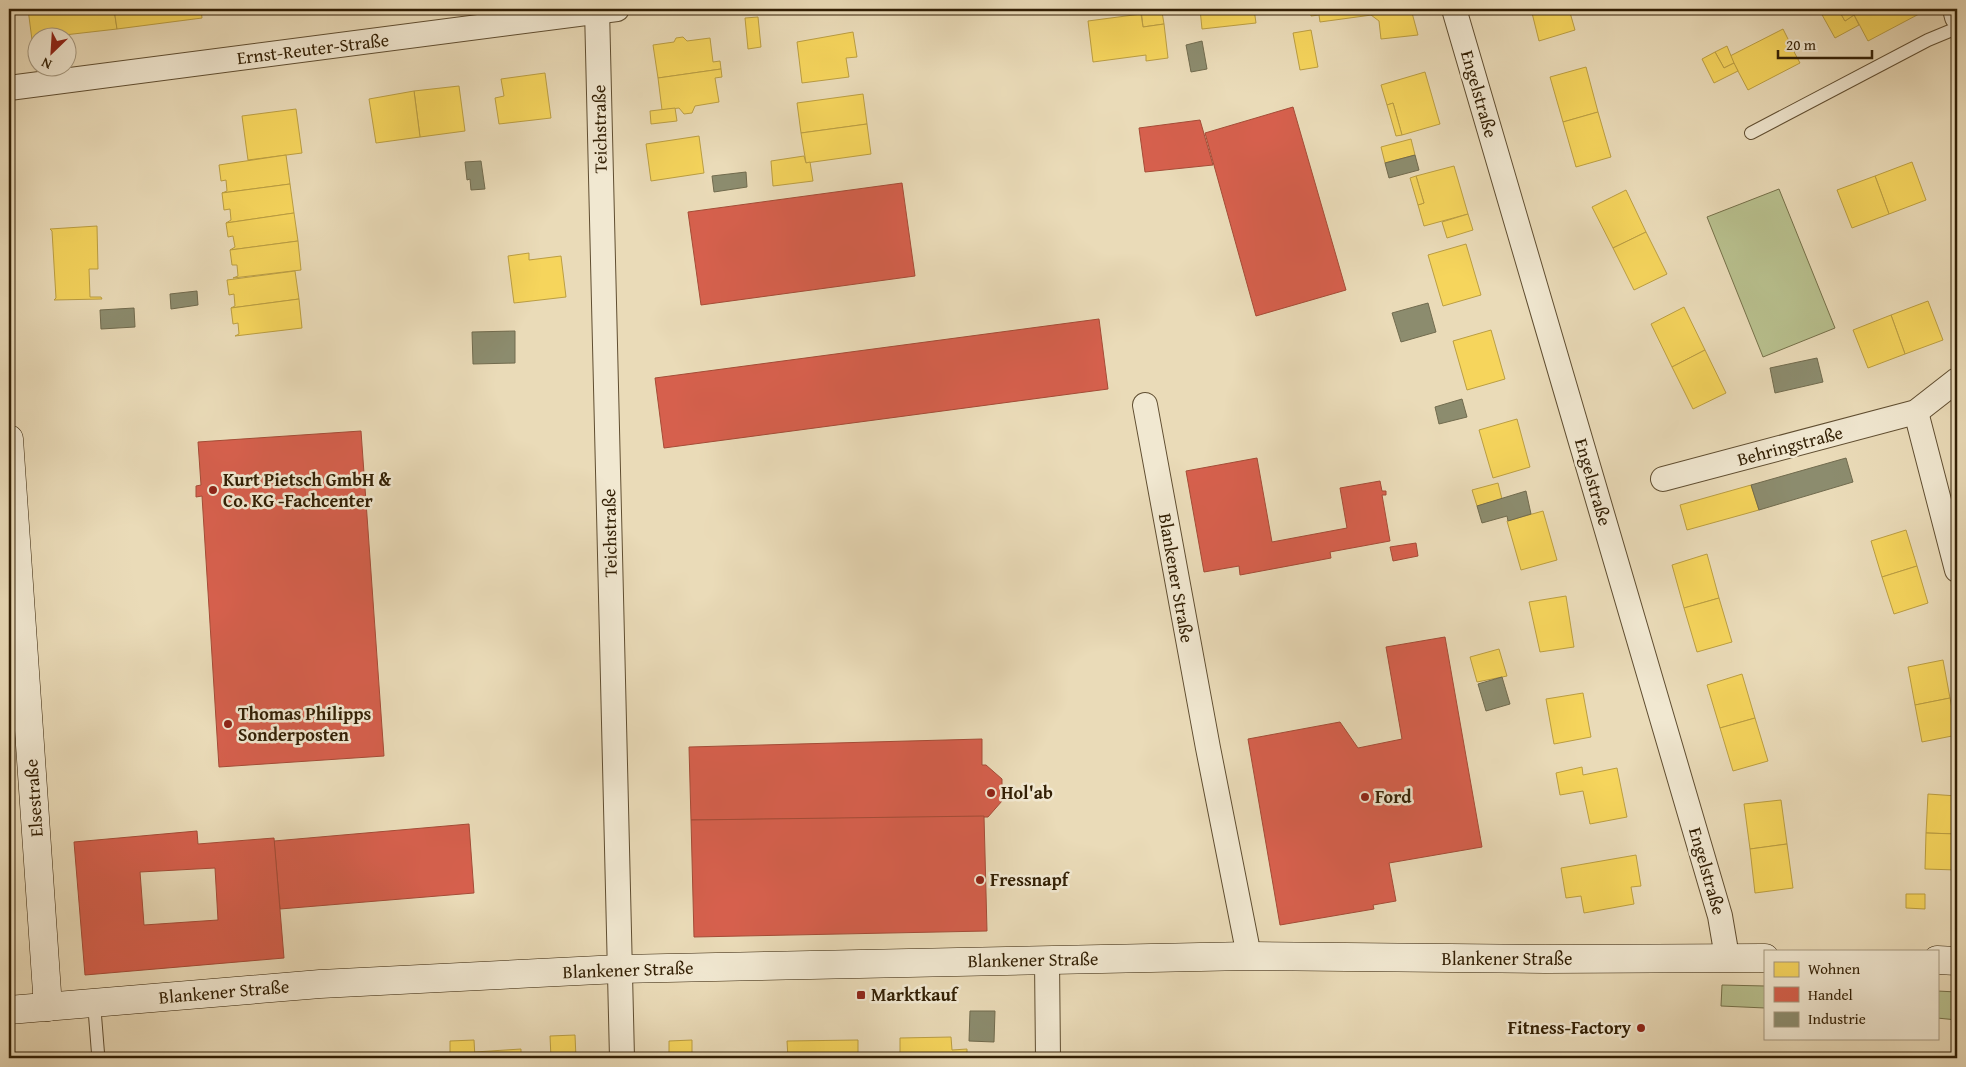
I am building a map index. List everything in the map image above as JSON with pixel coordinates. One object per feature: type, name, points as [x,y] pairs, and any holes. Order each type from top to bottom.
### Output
[{"type":"main road","name":"Elsestraße","points":[[9,440],[48,1007]]},
{"type":"main road","name":"Blankener Straße","points":[[9,1010],[320,984],[619,969],[1249,956],[1545,960],[1764,958]]},
{"type":"main road","points":[[1938,960],[1957,960]]},
{"type":"street","name":"Engelstraße","points":[[1454,9],[1720,916],[1727,957]]},
{"type":"street","points":[[1955,9],[1957,17]]},
{"type":"street","name":"Ernst-Reuter-Straße","points":[[9,88],[604,10]]},
{"type":"street","name":"Teichstraße","points":[[604,10],[622,1058]]},
{"type":"street","name":"Behringstraße","points":[[1663,479],[1916,412],[1957,380]]},
{"type":"street","name":"Blankener Straße","points":[[1145,405],[1208,748],[1249,956]]},
{"type":"street","points":[[1916,412],[1957,570]]},
{"type":"street","points":[[1047,960],[1048,1058]]},
{"type":"lane","points":[[1751,133],[1928,40],[1957,28]]},
{"type":"lane","points":[[94,1003],[98,1053]]},
{"type":"green space","points":[[1779,189],[1835,328],[1763,357],[1707,217]]},
{"type":"green space","points":[[1722,985],[1764,986],[1764,1008],[1721,1006]]},
{"type":"green space","points":[[1938,991],[1957,992],[1957,1020],[1938,1018]]},
{"type":"building: Wohnen","points":[[28,9],[114,9],[117,29],[78,33],[78,28],[30,28]]},
{"type":"building: Wohnen","points":[[114,9],[201,9],[202,18],[117,29]]},
{"type":"building: Wohnen","points":[[1141,9],[1157,9],[1157,13],[1162,12],[1164,24],[1143,27]]},
{"type":"building: Wohnen","points":[[1200,9],[1254,9],[1256,23],[1202,29]]},
{"type":"building: Wohnen","points":[[1310,9],[1378,9],[1379,14],[1320,22],[1319,15],[1311,16]]},
{"type":"building: Wohnen","points":[[1378,9],[1411,9],[1418,35],[1381,39],[1379,21],[1371,15],[1379,14]]},
{"type":"building: Wohnen","points":[[1531,9],[1569,9],[1575,30],[1539,41]]},
{"type":"building: Wohnen","points":[[1829,9],[1838,9],[1845,21],[1854,15],[1859,25],[1835,38],[1821,13]]},
{"type":"building: Wohnen","points":[[1838,9],[1851,9],[1854,15],[1845,21]]},
{"type":"building: Wohnen","points":[[1851,9],[1916,9],[1919,14],[1868,41]]},
{"type":"building: Wohnen","points":[[1141,14],[1143,27],[1164,24],[1168,58],[1146,61],[1146,55],[1093,62],[1088,21]]},
{"type":"building: Wohnen","points":[[758,17],[761,47],[748,49],[745,18]]},
{"type":"building: Wohnen","points":[[1783,29],[1790,43],[1792,41],[1795,47],[1792,48],[1800,63],[1748,90],[1730,56]]},
{"type":"building: Wohnen","points":[[1311,30],[1318,67],[1300,70],[1293,33]]},
{"type":"building: Wohnen","points":[[853,32],[857,57],[846,58],[849,77],[802,83],[797,42]]},
{"type":"building: Wohnen","points":[[683,37],[687,41],[710,38],[713,62],[720,61],[721,69],[658,78],[653,45],[674,42],[676,38]]},
{"type":"building: Wohnen","points":[[1727,46],[1734,63],[1724,68],[1715,52]]},
{"type":"building: Wohnen","points":[[1715,52],[1724,68],[1734,63],[1738,71],[1714,83],[1702,59]]},
{"type":"building: Wohnen","points":[[1586,67],[1598,112],[1563,122],[1550,77]]},
{"type":"building: Wohnen","points":[[721,69],[722,77],[715,78],[719,102],[695,106],[692,113],[684,114],[679,108],[662,110],[658,78]]},
{"type":"building: Wohnen","points":[[1425,72],[1440,124],[1402,135],[1393,103],[1387,105],[1381,85]]},
{"type":"building: Wohnen","points":[[545,73],[551,118],[499,124],[495,98],[504,96],[501,79]]},
{"type":"building: Wohnen","points":[[459,86],[465,131],[420,137],[414,91]]},
{"type":"building: Wohnen","points":[[414,91],[420,137],[376,143],[369,99]]},
{"type":"building: Wohnen","points":[[863,94],[867,124],[801,133],[797,103]]},
{"type":"building: Wohnen","points":[[1393,103],[1402,135],[1396,136],[1387,105]]},
{"type":"building: Wohnen","points":[[675,108],[677,121],[651,124],[650,111]]},
{"type":"building: Wohnen","points":[[296,109],[302,153],[248,160],[242,116]]},
{"type":"building: Wohnen","points":[[1598,112],[1611,157],[1576,167],[1563,122]]},
{"type":"building: Wohnen","points":[[867,124],[871,154],[806,163],[801,133]]},
{"type":"building: Wohnen","points":[[699,136],[704,173],[651,181],[646,144]]},
{"type":"building: Wohnen","points":[[1411,139],[1415,155],[1385,163],[1381,147]]},
{"type":"building: Wohnen","points":[[286,155],[290,184],[222,193],[227,191],[226,180],[221,181],[219,165]]},
{"type":"building: Wohnen","points":[[804,156],[806,163],[810,162],[813,181],[773,186],[771,161]]},
{"type":"building: Wohnen","points":[[1912,162],[1926,200],[1889,214],[1875,176]]},
{"type":"building: Wohnen","points":[[1454,166],[1468,214],[1424,226],[1418,205],[1424,203],[1416,176]]},
{"type":"building: Wohnen","points":[[1416,176],[1424,203],[1418,205],[1410,178]]},
{"type":"building: Wohnen","points":[[1875,176],[1889,214],[1852,228],[1837,190]]},
{"type":"building: Wohnen","points":[[290,184],[294,213],[226,223],[231,220],[230,209],[224,210],[222,193]]},
{"type":"building: Wohnen","points":[[1626,190],[1646,232],[1613,248],[1592,207]]},
{"type":"building: Wohnen","points":[[294,213],[298,241],[230,250],[235,247],[233,236],[228,237],[226,223]]},
{"type":"building: Wohnen","points":[[1468,214],[1473,230],[1447,238],[1442,222]]},
{"type":"building: Wohnen","points":[[97,226],[98,269],[89,269],[90,297],[101,297],[102,299],[54,300],[56,298],[52,231],[50,229]]},
{"type":"building: Wohnen","points":[[1646,232],[1667,274],[1634,290],[1613,248]]},
{"type":"building: Wohnen","points":[[298,241],[301,270],[233,278],[238,276],[237,265],[232,265],[230,250]]},
{"type":"building: Wohnen","points":[[1466,244],[1481,295],[1443,306],[1428,255]]},
{"type":"building: Wohnen","points":[[529,253],[529,260],[561,256],[566,297],[514,303],[508,256]]},
{"type":"building: Wohnen","points":[[295,271],[299,299],[231,308],[235,306],[234,294],[229,295],[227,280]]},
{"type":"building: Wohnen","points":[[299,299],[302,328],[235,336],[239,334],[238,323],[233,324],[231,308]]},
{"type":"building: Wohnen","points":[[1928,301],[1943,340],[1905,354],[1891,315]]},
{"type":"building: Wohnen","points":[[1684,307],[1705,350],[1672,367],[1651,324]]},
{"type":"building: Wohnen","points":[[1891,315],[1905,354],[1868,368],[1853,330]]},
{"type":"building: Wohnen","points":[[1491,330],[1505,379],[1467,390],[1453,341]]},
{"type":"building: Wohnen","points":[[1705,350],[1726,393],[1693,409],[1672,367]]},
{"type":"building: Wohnen","points":[[1517,419],[1530,467],[1493,478],[1479,430]]},
{"type":"building: Wohnen","points":[[1498,483],[1502,499],[1477,506],[1472,490]]},
{"type":"building: Wohnen","points":[[1751,485],[1759,510],[1687,530],[1680,505]]},
{"type":"building: Wohnen","points":[[1543,511],[1557,560],[1521,570],[1507,521]]},
{"type":"building: Wohnen","points":[[1906,530],[1917,566],[1882,577],[1871,541]]},
{"type":"building: Wohnen","points":[[1707,554],[1719,598],[1684,608],[1672,565]]},
{"type":"building: Wohnen","points":[[1917,566],[1928,603],[1894,614],[1882,577]]},
{"type":"building: Wohnen","points":[[1566,596],[1574,647],[1540,652],[1529,602]]},
{"type":"building: Wohnen","points":[[1719,598],[1732,642],[1697,652],[1684,608]]},
{"type":"building: Wohnen","points":[[1499,649],[1507,676],[1477,682],[1470,657]]},
{"type":"building: Wohnen","points":[[1943,660],[1950,698],[1915,705],[1908,667]]},
{"type":"building: Wohnen","points":[[1742,674],[1755,718],[1720,728],[1707,685]]},
{"type":"building: Wohnen","points":[[1583,693],[1591,737],[1554,744],[1546,699]]},
{"type":"building: Wohnen","points":[[1950,698],[1957,735],[1922,742],[1915,705]]},
{"type":"building: Wohnen","points":[[1755,718],[1768,761],[1733,771],[1720,728]]},
{"type":"building: Wohnen","points":[[1582,767],[1583,775],[1617,768],[1627,817],[1590,824],[1583,791],[1560,795],[1556,773]]},
{"type":"building: Wohnen","points":[[1928,794],[1957,796],[1957,834],[1926,833]]},
{"type":"building: Wohnen","points":[[1781,800],[1787,844],[1750,849],[1744,804]]},
{"type":"building: Wohnen","points":[[1926,833],[1957,834],[1957,870],[1925,869]]},
{"type":"building: Wohnen","points":[[1787,844],[1793,888],[1755,893],[1750,849]]},
{"type":"building: Wohnen","points":[[1636,855],[1641,886],[1631,887],[1634,904],[1584,913],[1581,896],[1566,898],[1561,868]]},
{"type":"building: Wohnen","points":[[1906,894],[1925,894],[1925,909],[1906,908]]},
{"type":"building: Wohnen","points":[[575,1035],[576,1058],[551,1058],[550,1036]]},
{"type":"building: Wohnen","points":[[951,1037],[952,1050],[967,1049],[967,1058],[900,1058],[900,1038]]},
{"type":"building: Wohnen","points":[[474,1040],[475,1058],[450,1058],[450,1041]]},
{"type":"building: Wohnen","points":[[692,1040],[692,1058],[669,1058],[669,1041]]},
{"type":"building: Wohnen","points":[[858,1040],[858,1058],[788,1058],[787,1041]]},
{"type":"building: Wohnen","points":[[521,1049],[521,1058],[475,1058],[475,1052]]},
{"type":"building: Handel","points":[[1293,107],[1346,290],[1256,316],[1205,133]]},
{"type":"building: Handel","points":[[1200,120],[1213,165],[1145,172],[1139,128]]},
{"type":"building: Handel","points":[[902,183],[915,276],[701,305],[688,212]]},
{"type":"building: Handel","points":[[1099,319],[1108,389],[664,448],[655,378]]},
{"type":"building: Handel","points":[[361,431],[384,756],[219,767],[202,496],[196,497],[196,486],[201,485],[198,442]]},
{"type":"building: Handel","points":[[1257,458],[1272,542],[1347,528],[1340,488],[1380,481],[1382,491],[1386,491],[1386,495],[1382,495],[1390,541],[1330,552],[1331,558],[1240,575],[1239,566],[1204,572],[1186,471]]},
{"type":"building: Handel","points":[[1416,543],[1418,556],[1393,561],[1390,547]]},
{"type":"building: Handel","name":"Ford","points":[[1445,637],[1482,847],[1389,863],[1396,901],[1373,905],[1374,909],[1280,925],[1248,739],[1340,722],[1358,748],[1402,739],[1386,647]]},
{"type":"building: Handel","points":[[982,739],[982,765],[986,765],[1002,779],[1002,801],[988,817],[691,820],[689,747]]},
{"type":"building: Handel","points":[[984,816],[987,931],[694,937],[691,820]]},
{"type":"building: Handel","points":[[469,824],[474,893],[280,909],[274,841]]},
{"type":"building: Handel","points":[[197,831],[198,844],[274,838],[284,958],[85,975],[74,842]],"holes":[[[215,868],[218,920],[144,925],[140,872]]]},
{"type":"building: Handel","points":[[1286,1054],[1335,1058],[1286,1058]]},
{"type":"building: Industrie","points":[[1202,41],[1207,69],[1191,72],[1186,45]]},
{"type":"building: Industrie","points":[[1415,155],[1419,170],[1389,178],[1385,163]]},
{"type":"building: Industrie","points":[[481,161],[485,189],[471,190],[470,179],[467,180],[465,162]]},
{"type":"building: Industrie","points":[[746,172],[747,187],[714,192],[712,176]]},
{"type":"building: Industrie","points":[[197,291],[198,305],[171,309],[170,294]]},
{"type":"building: Industrie","points":[[1428,303],[1436,332],[1401,342],[1392,313]]},
{"type":"building: Industrie","points":[[134,308],[135,327],[101,329],[100,310]]},
{"type":"building: Industrie","points":[[515,331],[515,363],[473,364],[472,332]]},
{"type":"building: Industrie","points":[[1817,358],[1823,382],[1775,393],[1770,368]]},
{"type":"building: Industrie","points":[[1462,399],[1467,417],[1439,424],[1435,407]]},
{"type":"building: Industrie","points":[[1846,458],[1853,482],[1759,510],[1751,485]]},
{"type":"building: Industrie","points":[[1526,491],[1531,514],[1508,521],[1507,516],[1482,523],[1477,506]]},
{"type":"building: Industrie","points":[[1502,677],[1510,704],[1486,711],[1478,684]]},
{"type":"building: Industrie","points":[[970,1011],[995,1011],[994,1042],[969,1041]]},
{"type":"place","name":"Kurt Pietsch GmbH & Co. KG -Fachcenter","points":[[213,490]]},
{"type":"place","name":"Thomas Philipps Sonderposten","points":[[228,724]]},
{"type":"place","name":"Hol'ab","points":[[991,793]]},
{"type":"place","name":"Ford","points":[[1365,797]]},
{"type":"place","name":"Fressnapf","points":[[980,880]]},
{"type":"place","name":"Marktkauf","points":[[861,995]]},
{"type":"place","name":"Fitness-Factory","points":[[1641,1028]]}]
